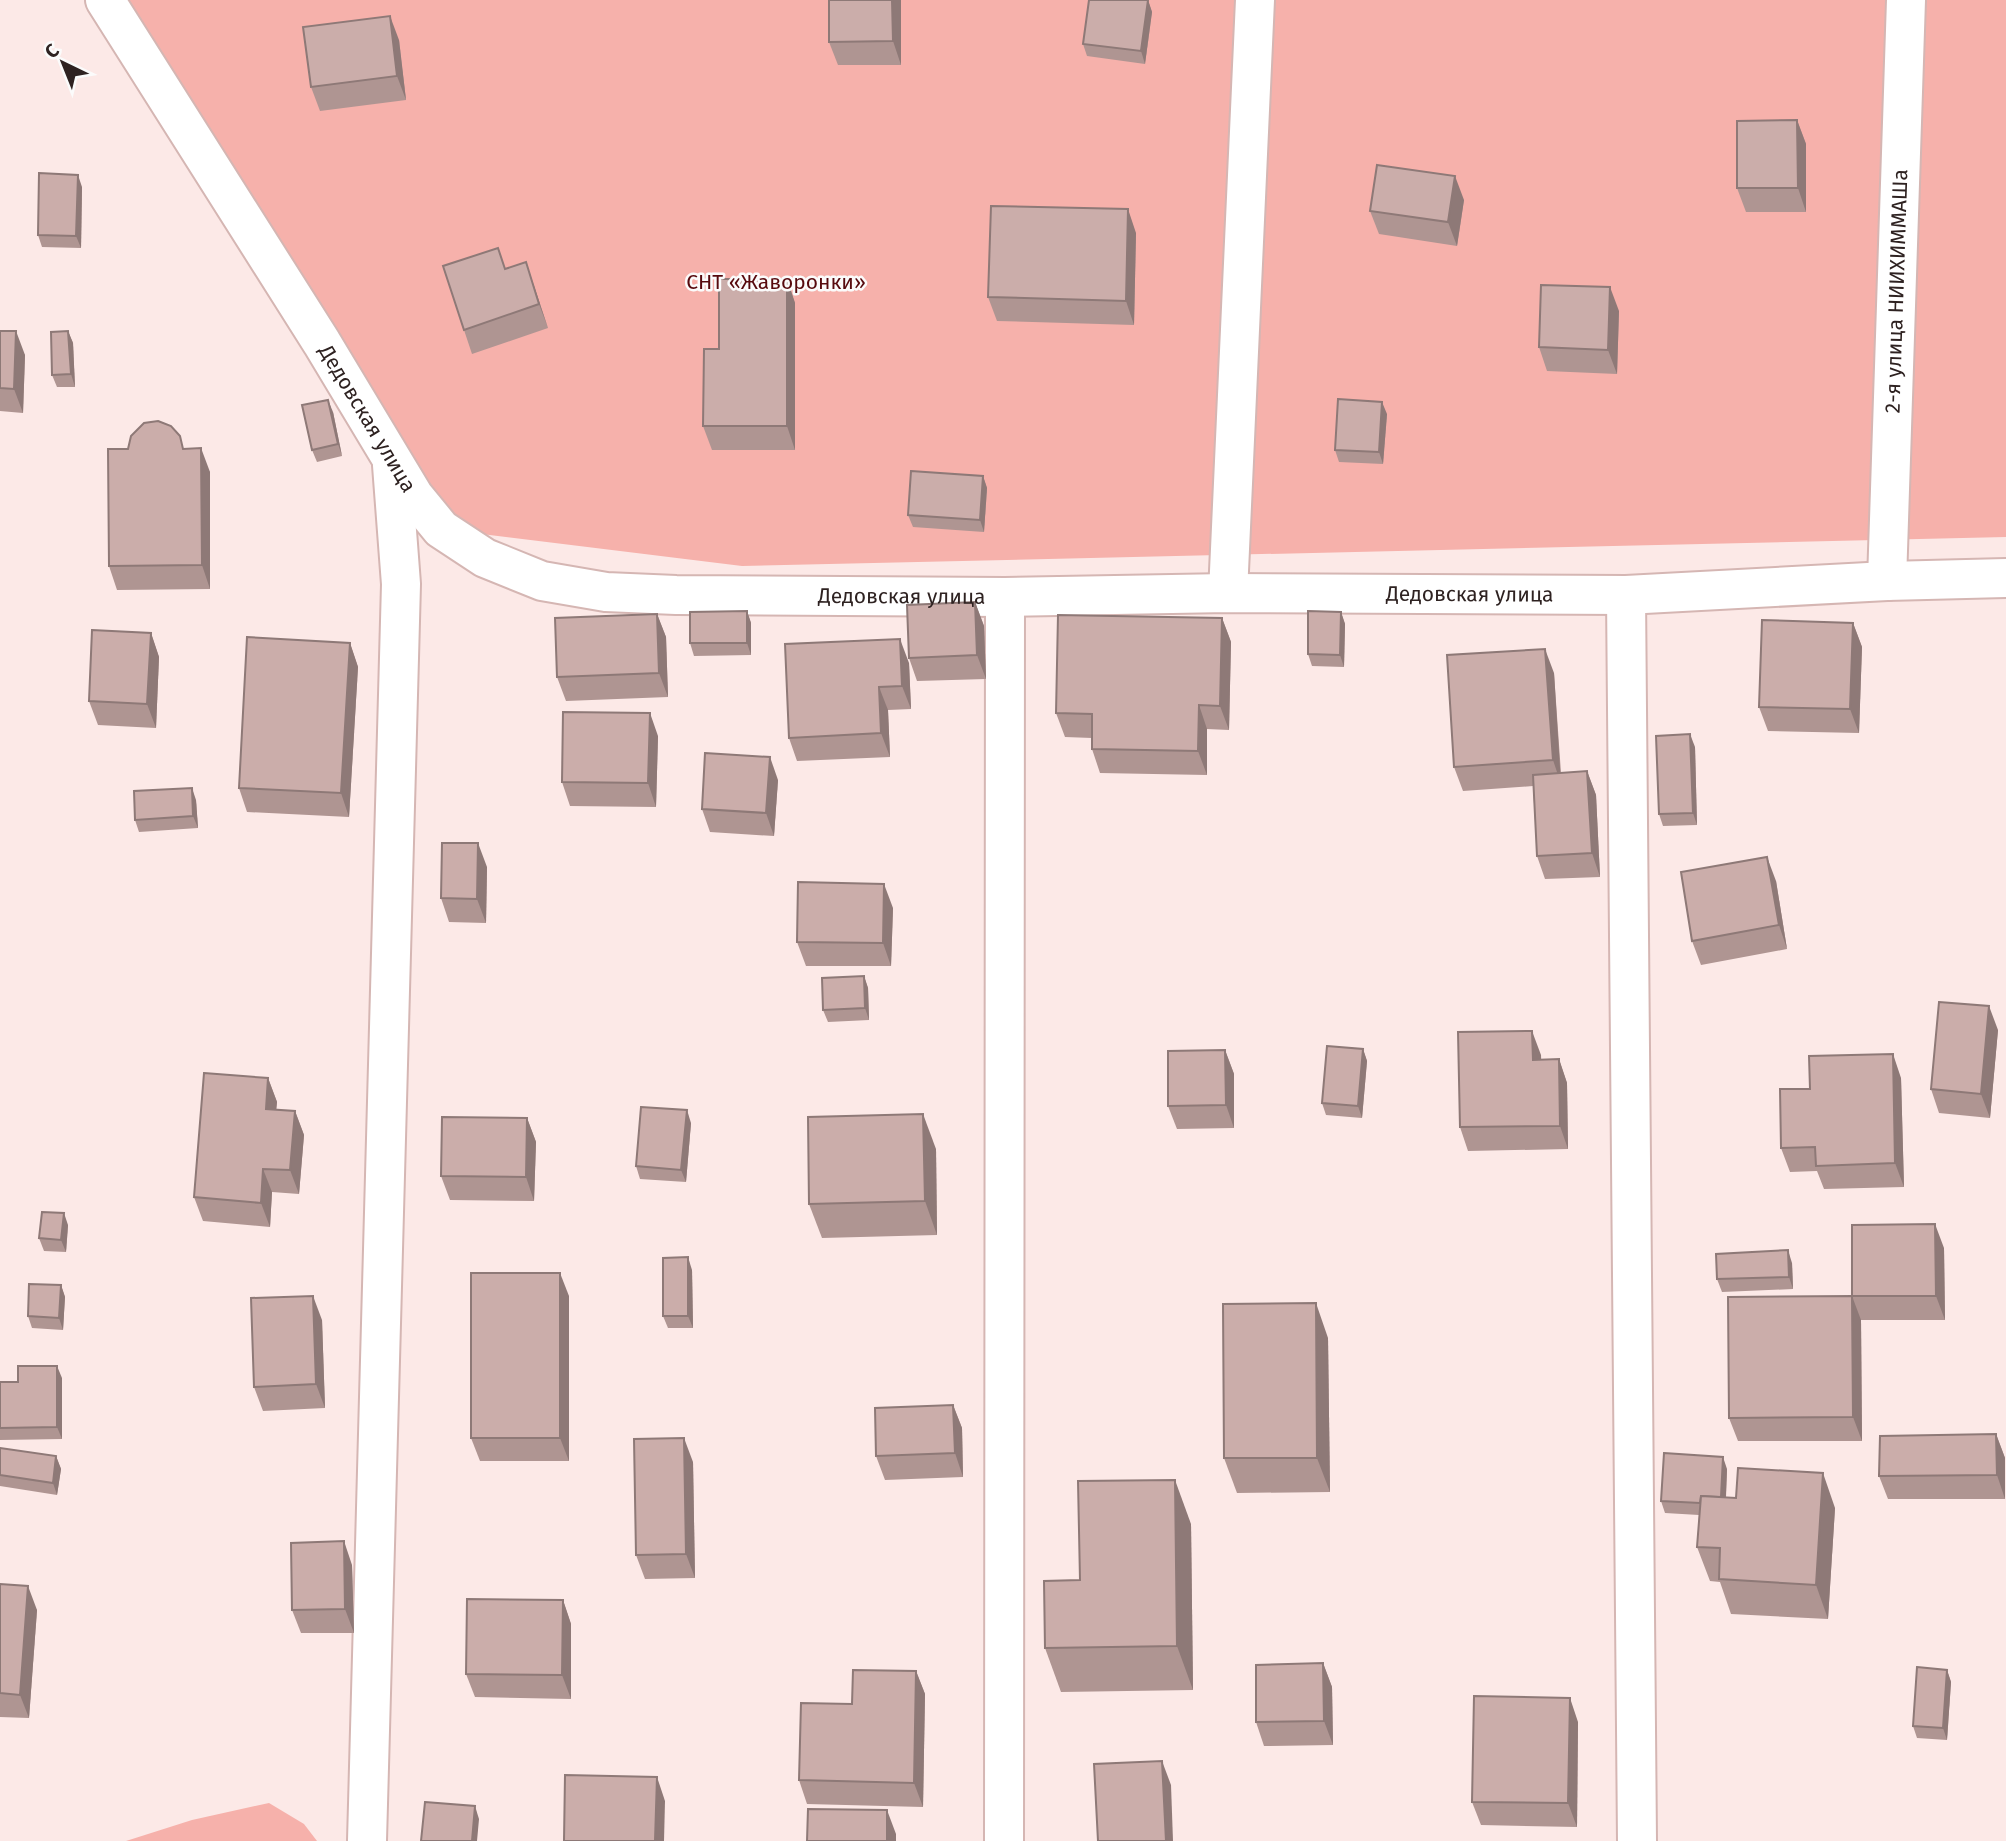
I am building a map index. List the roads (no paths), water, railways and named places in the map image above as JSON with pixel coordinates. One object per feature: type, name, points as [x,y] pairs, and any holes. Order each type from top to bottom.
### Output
[{"type":"street","name":"Дедовская улица","points":[[105,0],[322,343],[414,496],[441,529],[485,558],[542,580],[606,592],[676,596],[1005,597],[1228,593],[1626,595],[1887,581],[2006,578]]},
{"type":"street","points":[[1228,593],[1255,0]]},
{"type":"street","name":"2-я улица НИИХИММАШа","points":[[1887,581],[1906,0]]},
{"type":"street","points":[[367,1841],[401,584],[392,463]]},
{"type":"street","points":[[1626,595],[1637,1841]]},
{"type":"street","points":[[1004,1841],[1005,597]]},
{"type":"park label","name":"СНТ «Жаворонки»","points":[[776,282]]}]
